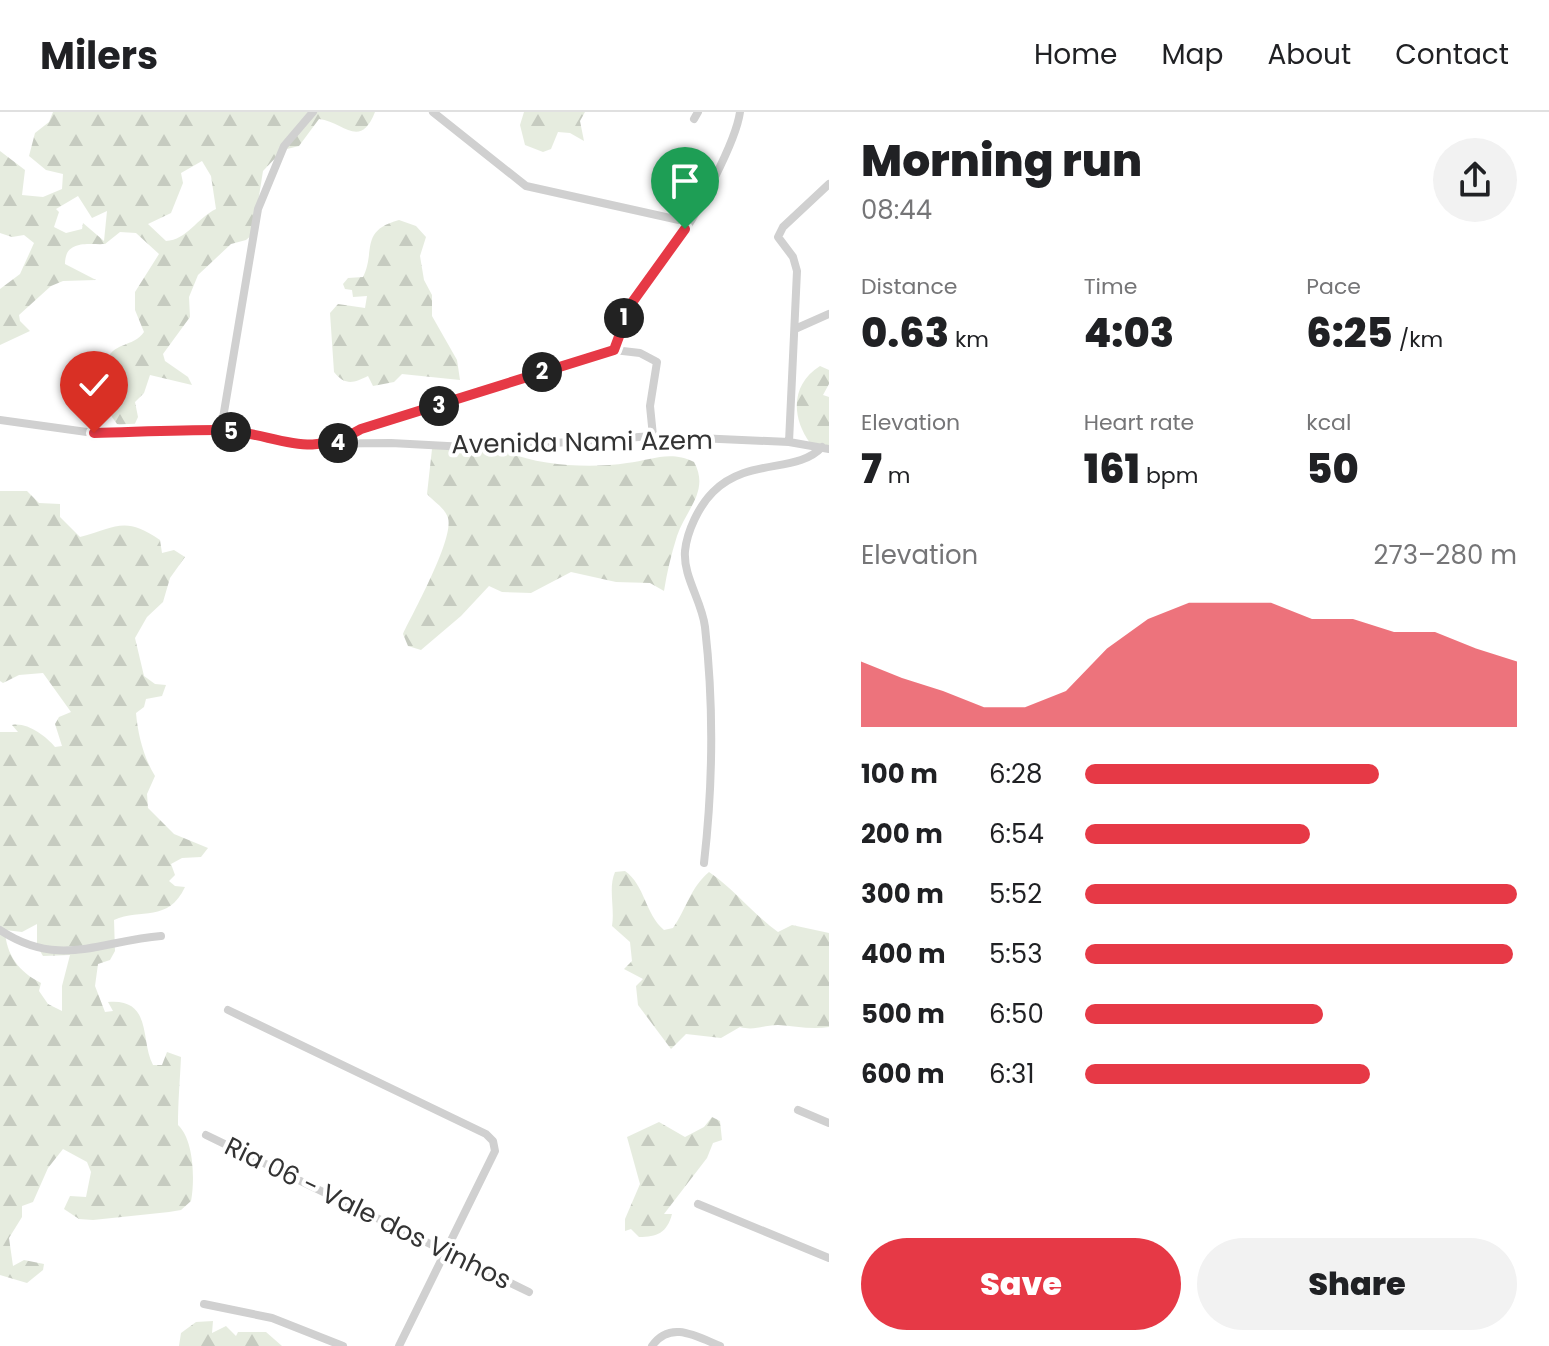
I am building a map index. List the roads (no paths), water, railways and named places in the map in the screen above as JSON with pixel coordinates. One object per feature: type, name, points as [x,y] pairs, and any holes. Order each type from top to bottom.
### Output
[{"type":"street","points":[[221,430],[258,209],[284,146],[313,112]]},
{"type":"street","points":[[433,112],[526,186],[688,222]]},
{"type":"street","points":[[614,350],[631,304],[682,235],[705,194],[740,112]]},
{"type":"street","points":[[789,442],[796,263],[778,237],[783,227],[829,184]]},
{"type":"street","points":[[795,329],[829,314]]},
{"type":"street","points":[[338,443],[361,429],[614,350],[640,353],[657,362],[650,406],[653,436]]},
{"type":"street","name":"Avenida Nami Azem","points":[[0,420],[94,433],[221,430],[290,444],[485,448],[653,436],[789,442],[826,448]]},
{"type":"street","points":[[704,863],[713,787],[709,666],[704,614],[685,566],[685,549],[702,505],[731,478],[762,466],[801,462],[826,448]]},
{"type":"street","points":[[0,930],[20,944],[67,952],[95,950],[127,939],[161,936]]},
{"type":"street","points":[[228,1010],[489,1136],[495,1151],[399,1346]]},
{"type":"street","points":[[798,1110],[829,1123]]},
{"type":"street","name":"Ria 06 - Vale dos Vinhos","points":[[206,1135],[529,1292]]},
{"type":"street","points":[[698,1204],[829,1258]]},
{"type":"street","points":[[204,1304],[284,1321],[343,1346]]},
{"type":"street","points":[[652,1346],[663,1334],[673,1330],[686,1331],[720,1346]]}]
